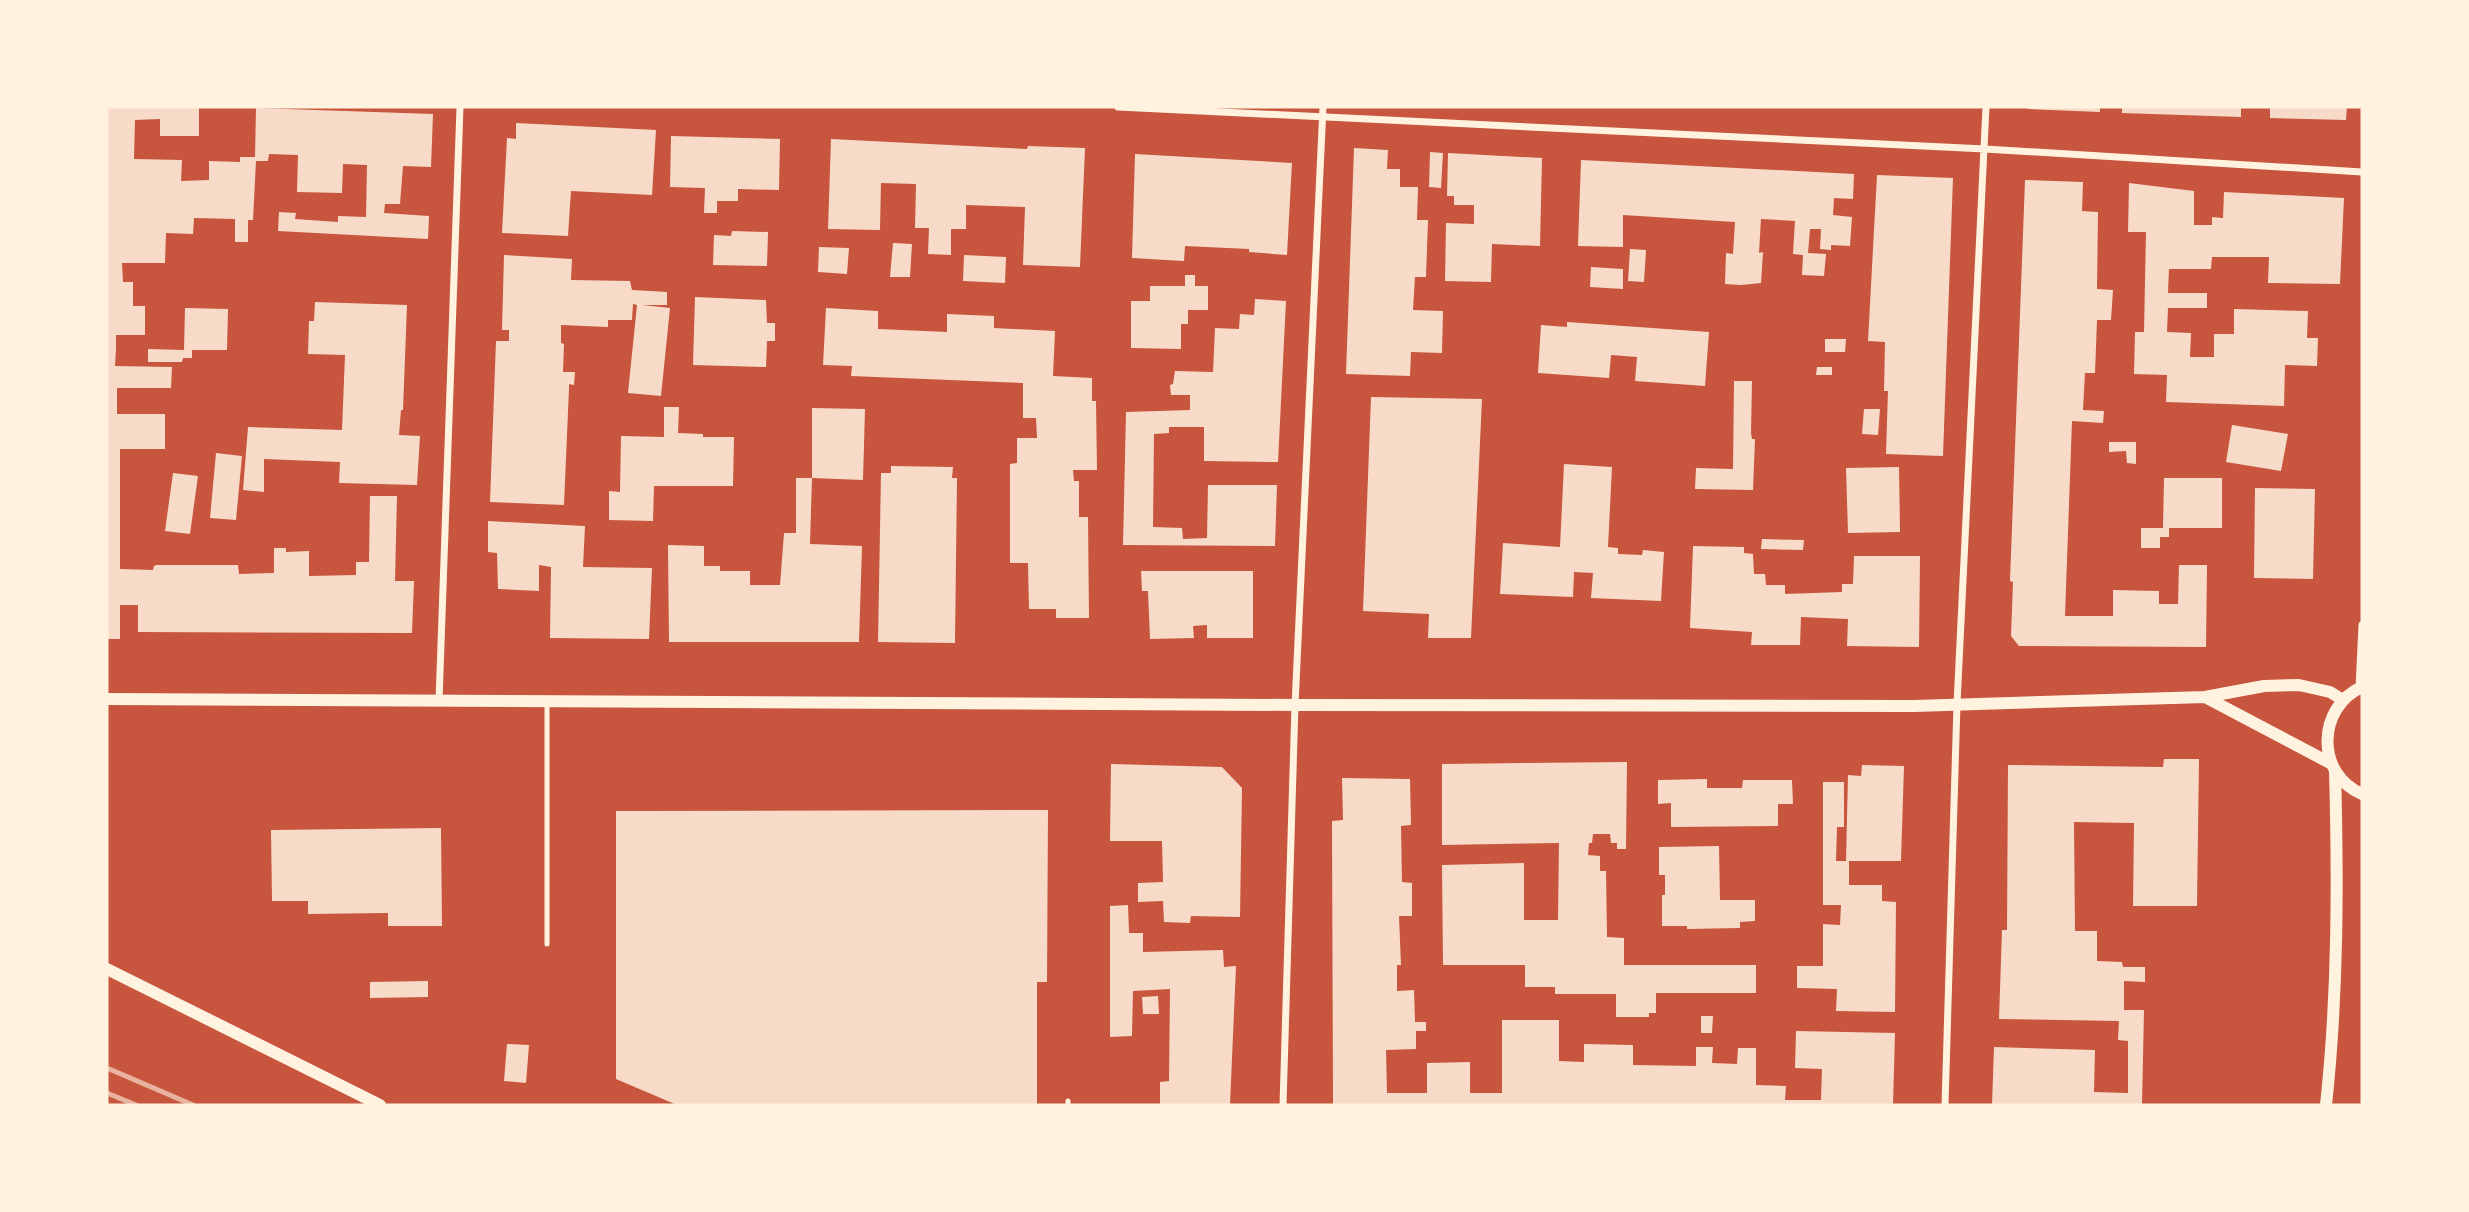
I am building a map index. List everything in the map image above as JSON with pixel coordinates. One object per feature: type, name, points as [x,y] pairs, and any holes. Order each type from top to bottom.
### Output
[{"type":"street","points":[[439,702],[460,107]]},
{"type":"street","points":[[1118,107],[1985,149],[2362,172]]},
{"type":"street","points":[[1283,1105],[1295,705],[1323,107]]},
{"type":"street","points":[[1945,1105],[1957,704],[1986,107]]},
{"type":"street","points":[[2326,1105],[2336,951],[2337,837],[2333,767],[2327,741],[2336,709],[2343,699],[2361,688],[2362,625]]},
{"type":"street","points":[[107,699],[1295,705],[1957,704],[2205,697],[2264,686],[2299,685],[2330,692],[2343,699]]},
{"type":"street","points":[[2205,697],[2333,767],[2348,786],[2362,794]]},
{"type":"street","points":[[107,969],[380,1105]]},
{"type":"lane","points":[[547,702],[547,944]]},
{"type":"building","points":[[107,107],[199,107],[199,136],[160,136],[160,119],[135,120],[134,159],[182,160],[181,181],[209,180],[209,161],[240,162],[240,157],[255,157],[256,108],[433,114],[431,167],[403,166],[400,204],[385,204],[384,213],[429,216],[428,239],[278,231],[279,212],[296,213],[295,219],[338,222],[338,216],[366,217],[367,165],[343,164],[342,193],[297,192],[298,155],[269,154],[268,161],[256,161],[253,220],[248,220],[248,242],[235,242],[235,219],[194,218],[193,234],[166,233],[165,263],[122,263],[123,282],[133,282],[133,306],[145,306],[145,335],[116,335],[115,366],[172,367],[171,388],[117,388],[117,414],[165,414],[165,449],[120,449],[120,569],[153,570],[156,565],[238,565],[239,574],[274,573],[274,548],[286,548],[286,552],[309,551],[309,576],[356,575],[356,562],[369,562],[370,496],[397,496],[395,581],[414,581],[412,633],[138,632],[138,605],[120,605],[120,639],[107,639]]},
{"type":"building","points":[[2100,107],[2100,112],[2028,109]]},
{"type":"building","points":[[2122,107],[2241,107],[2241,117],[2122,113]]},
{"type":"building","points":[[2270,107],[2347,107],[2346,120],[2270,118]]},
{"type":"building","points":[[516,123],[656,130],[652,195],[571,191],[568,236],[502,233],[507,138],[516,139]]},
{"type":"building","points":[[671,136],[780,139],[779,190],[738,189],[738,201],[717,201],[717,213],[704,213],[705,188],[670,187]]},
{"type":"building","points":[[831,139],[1027,149],[1028,146],[1085,148],[1080,267],[1023,265],[1025,207],[966,205],[966,229],[951,229],[951,255],[928,254],[929,228],[915,228],[916,184],[881,183],[880,230],[828,229]]},
{"type":"building","points":[[1354,148],[1388,150],[1387,169],[1400,169],[1400,187],[1418,187],[1417,220],[1428,220],[1426,277],[1415,277],[1413,310],[1443,311],[1442,353],[1411,352],[1410,376],[1346,374]]},
{"type":"building","points":[[1430,152],[1443,153],[1441,188],[1429,187]]},
{"type":"building","points":[[1448,153],[1542,158],[1540,246],[1492,244],[1491,282],[1445,281],[1446,223],[1474,224],[1474,205],[1454,205],[1454,196],[1447,196]]},
{"type":"building","points":[[1135,154],[1292,163],[1287,255],[1249,252],[1249,249],[1185,246],[1184,261],[1132,258]]},
{"type":"building","points":[[1581,160],[1854,174],[1853,199],[1834,198],[1833,215],[1852,217],[1850,246],[1831,245],[1831,250],[1820,249],[1821,229],[1810,229],[1808,253],[1826,254],[1824,276],[1802,275],[1803,255],[1793,254],[1795,221],[1761,219],[1761,283],[1741,285],[1725,284],[1726,253],[1733,254],[1735,222],[1623,215],[1623,247],[1578,246]]},
{"type":"building","points":[[1877,175],[1953,178],[1943,456],[1886,454],[1888,391],[1884,391],[1885,342],[1868,341]]},
{"type":"building","points":[[2025,180],[2083,182],[2082,211],[2098,212],[2097,289],[2113,290],[2111,320],[2097,320],[2095,373],[2085,373],[2083,410],[2104,411],[2103,423],[2072,421],[2065,616],[2113,616],[2113,590],[2159,591],[2159,604],[2178,604],[2179,565],[2207,565],[2206,647],[2019,646],[2011,636],[2013,582],[2010,581]]},
{"type":"building","points":[[2129,183],[2194,191],[2194,225],[2212,225],[2212,217],[2223,218],[2224,192],[2344,198],[2340,284],[2268,283],[2269,257],[2212,257],[2211,269],[2169,269],[2168,293],[2207,293],[2207,308],[2168,308],[2167,332],[2191,333],[2190,357],[2214,357],[2214,334],[2234,334],[2234,309],[2308,311],[2307,338],[2318,338],[2317,366],[2285,365],[2284,406],[2166,402],[2167,375],[2134,374],[2135,332],[2144,332],[2146,232],[2128,232]]},
{"type":"building","points":[[732,231],[768,232],[767,266],[713,265],[714,235],[731,236]]},
{"type":"building","points":[[893,243],[912,244],[910,277],[890,277]]},
{"type":"building","points":[[819,247],[849,248],[847,274],[818,272]]},
{"type":"building","points":[[1630,249],[1646,250],[1644,282],[1628,281]]},
{"type":"building","points":[[504,255],[572,259],[571,280],[630,281],[632,290],[667,292],[667,305],[642,305],[670,308],[661,396],[628,393],[637,305],[633,304],[632,320],[608,320],[608,327],[561,325],[561,343],[564,344],[563,372],[575,372],[574,385],[569,384],[564,505],[490,502],[496,341],[509,341],[509,330],[502,330]]},
{"type":"building","points":[[964,255],[1006,257],[1005,283],[963,281]]},
{"type":"building","points":[[1591,267],[1623,269],[1623,289],[1590,287]]},
{"type":"building","points":[[1185,275],[1195,275],[1195,286],[1208,286],[1208,310],[1188,310],[1188,324],[1181,324],[1181,349],[1131,348],[1131,301],[1150,301],[1150,286],[1185,286]]},
{"type":"building","points":[[695,297],[766,300],[767,323],[775,323],[775,341],[767,341],[766,367],[693,365]]},
{"type":"building","points":[[1255,299],[1286,301],[1278,462],[1204,461],[1204,427],[1169,427],[1169,433],[1154,434],[1153,527],[1182,528],[1183,539],[1207,538],[1208,485],[1277,485],[1275,546],[1123,545],[1126,412],[1190,410],[1190,395],[1171,395],[1170,385],[1173,384],[1175,371],[1213,372],[1215,328],[1239,329],[1240,314],[1254,315]]},
{"type":"building","points":[[315,302],[407,305],[403,410],[399,435],[420,436],[417,485],[339,483],[340,462],[264,459],[264,492],[243,490],[248,427],[342,430],[345,355],[308,354],[309,321],[314,321]]},
{"type":"building","points":[[185,308],[228,309],[227,350],[192,350],[192,358],[183,358],[182,362],[148,362],[148,349],[184,350]]},
{"type":"building","points":[[826,308],[878,311],[878,329],[947,332],[947,314],[994,316],[994,328],[1055,331],[1053,376],[1092,378],[1092,401],[1096,401],[1097,470],[1073,470],[1074,481],[1079,481],[1079,517],[1088,517],[1089,618],[1056,618],[1056,609],[1029,609],[1028,563],[1010,563],[1010,464],[1017,463],[1017,438],[1037,438],[1036,418],[1023,418],[1023,383],[851,376],[852,366],[823,365]]},
{"type":"building","points":[[1567,322],[1709,332],[1705,386],[1635,381],[1637,357],[1611,355],[1609,378],[1538,373],[1541,325],[1567,327]]},
{"type":"building","points":[[1825,339],[1846,339],[1845,352],[1825,352]]},
{"type":"building","points":[[1817,367],[1832,367],[1832,375],[1816,375]]},
{"type":"building","points":[[1734,381],[1752,381],[1751,433],[1752,439],[1755,439],[1753,490],[1695,489],[1696,468],[1733,469]]},
{"type":"building","points":[[1371,397],[1482,399],[1471,638],[1428,638],[1429,614],[1363,611]]},
{"type":"building","points":[[664,407],[679,407],[678,433],[703,434],[703,437],[734,437],[733,486],[654,486],[653,521],[609,520],[609,491],[620,492],[621,436],[664,437]]},
{"type":"building","points":[[812,408],[865,409],[863,480],[812,478]]},
{"type":"building","points":[[1864,409],[1880,409],[1878,435],[1862,434]]},
{"type":"building","points":[[2232,425],[2288,434],[2281,471],[2226,462]]},
{"type":"building","points":[[2109,442],[2136,442],[2136,464],[2127,463],[2126,451],[2109,452]]},
{"type":"building","points":[[216,453],[242,456],[236,520],[210,518]]},
{"type":"building","points":[[1564,464],[1612,467],[1608,547],[1618,548],[1618,554],[1642,555],[1643,550],[1664,552],[1661,601],[1591,598],[1593,573],[1574,572],[1573,597],[1500,594],[1503,543],[1560,547]]},
{"type":"building","points":[[891,466],[953,467],[952,478],[957,478],[955,643],[878,642],[881,473],[891,473]]},
{"type":"building","points":[[1899,467],[1900,532],[1848,533],[1846,468]]},
{"type":"building","points":[[173,473],[198,476],[190,534],[165,531]]},
{"type":"building","points":[[796,478],[812,478],[810,544],[862,546],[859,642],[669,642],[668,545],[704,546],[704,566],[720,566],[720,571],[750,571],[750,585],[780,585],[784,533],[796,533]]},
{"type":"building","points":[[2164,478],[2222,478],[2222,528],[2169,528],[2169,537],[2160,537],[2160,548],[2141,548],[2141,528],[2163,528]]},
{"type":"building","points":[[2255,488],[2315,489],[2313,579],[2254,578]]},
{"type":"building","points":[[488,521],[585,526],[583,567],[652,568],[649,639],[550,638],[551,567],[539,565],[539,591],[498,589],[497,553],[488,552]]},
{"type":"building","points":[[1762,539],[1804,540],[1803,550],[1761,549]]},
{"type":"building","points":[[1693,546],[1744,547],[1744,553],[1753,554],[1754,574],[1765,574],[1766,585],[1785,585],[1785,594],[1842,592],[1842,584],[1853,584],[1854,556],[1920,556],[1919,647],[1847,646],[1848,619],[1801,617],[1800,645],[1751,645],[1752,632],[1690,628]]},
{"type":"building","points":[[1141,571],[1253,571],[1253,638],[1207,638],[1207,625],[1193,626],[1194,638],[1150,639],[1148,591],[1142,591]]},
{"type":"building","points":[[2164,759],[2199,759],[2197,906],[2133,906],[2134,823],[2074,822],[2075,931],[2097,931],[2097,961],[2122,962],[2123,967],[2145,967],[2145,982],[2124,981],[2124,1010],[2144,1010],[2142,1105],[1992,1105],[1994,1047],[2095,1050],[2094,1092],[2128,1093],[2128,1041],[2118,1040],[2119,1021],[1999,1019],[2002,930],[2007,930],[2008,765],[2163,767]]},
{"type":"building","points":[[1627,762],[1626,849],[1617,849],[1617,843],[1611,843],[1610,834],[1593,834],[1592,843],[1589,843],[1588,855],[1600,856],[1600,871],[1606,871],[1607,937],[1624,938],[1624,965],[1756,965],[1756,993],[1656,993],[1656,1013],[1649,1013],[1649,1017],[1616,1017],[1616,994],[1555,994],[1555,987],[1525,987],[1525,965],[1443,965],[1442,865],[1524,863],[1524,920],[1558,920],[1559,843],[1442,845],[1442,764]]},
{"type":"building","points":[[1111,764],[1222,767],[1242,788],[1240,917],[1191,916],[1190,923],[1164,922],[1163,901],[1138,902],[1138,883],[1163,882],[1162,841],[1110,841]]},
{"type":"building","points":[[1862,765],[1904,766],[1901,861],[1849,861],[1849,885],[1882,885],[1882,901],[1896,902],[1895,1012],[1836,1011],[1837,989],[1797,988],[1797,966],[1823,966],[1823,924],[1840,925],[1841,905],[1823,905],[1823,782],[1844,782],[1844,827],[1837,827],[1836,861],[1846,861],[1848,775],[1861,776]]},
{"type":"building","points":[[1342,778],[1410,779],[1411,825],[1401,826],[1402,882],[1412,883],[1412,916],[1399,916],[1401,965],[1397,965],[1397,991],[1414,990],[1415,1022],[1426,1022],[1426,1031],[1416,1031],[1416,1049],[1386,1050],[1387,1093],[1427,1093],[1427,1063],[1470,1062],[1470,1093],[1502,1093],[1502,1020],[1559,1020],[1559,1061],[1584,1062],[1584,1044],[1633,1045],[1633,1065],[1696,1066],[1696,1047],[1713,1047],[1712,1063],[1737,1064],[1738,1048],[1756,1048],[1756,1085],[1786,1086],[1785,1100],[1821,1100],[1822,1069],[1795,1068],[1796,1031],[1895,1033],[1893,1105],[1333,1105],[1332,821],[1343,820]]},
{"type":"building","points":[[1707,779],[1707,788],[1742,788],[1743,780],[1792,780],[1793,804],[1778,804],[1778,826],[1671,827],[1671,803],[1658,804],[1658,780]]},
{"type":"building","points":[[1048,810],[1047,982],[1037,982],[1037,1105],[677,1105],[616,1079],[616,811]]},
{"type":"building","points":[[441,828],[442,926],[388,926],[388,913],[308,914],[308,901],[272,901],[271,830]]},
{"type":"building","points":[[1719,846],[1720,900],[1755,900],[1755,921],[1740,922],[1740,928],[1687,929],[1687,926],[1662,926],[1665,875],[1659,875],[1659,847]]},
{"type":"building","points":[[1128,905],[1129,933],[1143,933],[1143,952],[1223,950],[1224,967],[1236,966],[1230,1105],[1160,1105],[1160,1082],[1169,1081],[1170,989],[1133,991],[1132,1036],[1110,1037],[1110,906]]},
{"type":"building","points":[[428,981],[428,997],[370,998],[370,982]]},
{"type":"building","points":[[1158,996],[1159,1014],[1143,1014],[1142,997]]},
{"type":"building","points":[[1701,1016],[1713,1016],[1712,1033],[1701,1033]]},
{"type":"building","points":[[507,1044],[529,1045],[526,1083],[504,1081]]},
{"type":"railway","points":[[107,1068],[193,1105]]},
{"type":"railway","points":[[107,1093],[136,1105]]}]
